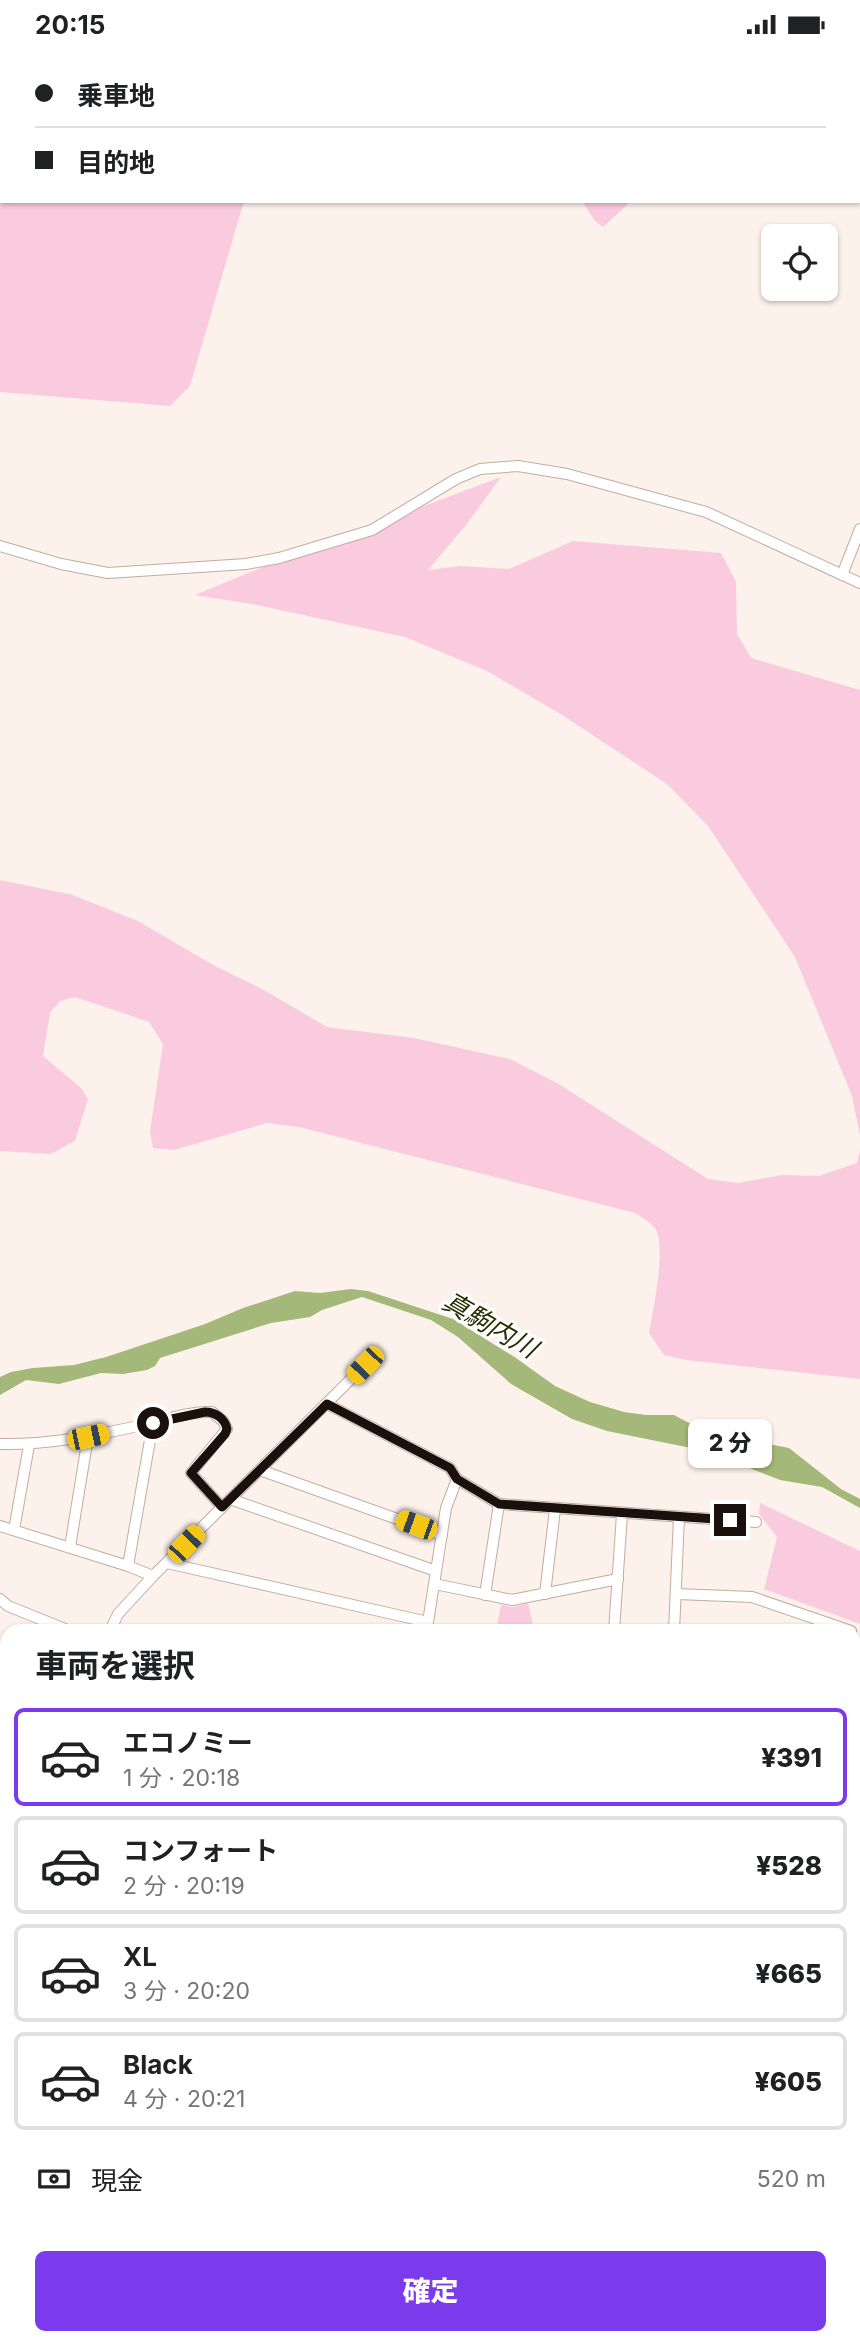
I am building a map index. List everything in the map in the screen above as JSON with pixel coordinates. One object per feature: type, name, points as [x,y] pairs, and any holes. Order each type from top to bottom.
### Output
[{"type":"street","points":[[0,546],[61,565],[108,573],[246,564],[279,558],[372,530],[456,479],[480,469],[518,466],[567,474],[706,512],[860,583]]},
{"type":"street","points":[[842,575],[860,529]]},
{"type":"street","points":[[113,1624],[118,1614],[153,1576],[365,1365]]},
{"type":"street","points":[[327,1404],[450,1468],[457,1479],[499,1504],[756,1522]]},
{"type":"street","points":[[0,1444],[29,1445],[88,1437],[212,1412],[223,1420],[227,1429],[191,1473],[222,1507]]},
{"type":"street","points":[[128,1566],[153,1423]]},
{"type":"street","points":[[69,1547],[88,1437]]},
{"type":"street","points":[[14,1530],[29,1445]]},
{"type":"street","points":[[260,1470],[442,1535]]},
{"type":"street","points":[[167,1563],[428,1622],[446,1508],[457,1479]]},
{"type":"street","points":[[230,1499],[436,1571]]},
{"type":"street","points":[[485,1595],[499,1504]]},
{"type":"street","points":[[545,1594],[555,1509]]},
{"type":"street","points":[[615,1624],[622,1514]]},
{"type":"street","points":[[675,1624],[679,1517]]},
{"type":"street","points":[[0,1526],[153,1576]]},
{"type":"street","points":[[435,1584],[512,1599],[618,1579]]},
{"type":"street","points":[[677,1594],[752,1597],[830,1624]]},
{"type":"street","points":[[0,1599],[8,1606],[53,1624]]},
{"type":"shaded area","points":[[0,203],[243,203],[190,386],[170,406],[0,392]]},
{"type":"shaded area","points":[[583,203],[627,203],[603,227],[595,221]]},
{"type":"shaded area","points":[[501,477],[466,525],[428,570],[460,566],[509,569],[573,541],[721,553],[736,582],[737,634],[751,658],[860,690],[860,1136],[852,1096],[795,957],[708,826],[667,784],[562,715],[487,671],[405,637],[257,605],[195,595]]},
{"type":"shaded area","points":[[0,880],[73,895],[138,921],[327,1027],[414,1038],[510,1059],[557,1083],[708,1179],[738,1183],[782,1175],[819,1176],[857,1163],[860,1150],[860,1379],[686,1360],[664,1355],[649,1333],[658,1280],[659,1239],[654,1227],[635,1213],[299,1127],[267,1123],[174,1150],[153,1148],[150,1131],[163,1044],[149,1022],[75,997],[60,1001],[50,1013],[43,1056],[81,1088],[88,1099],[75,1141],[51,1154],[0,1151]]},
{"type":"shaded area","points":[[351,1289],[368,1291],[453,1319],[555,1386],[590,1402],[624,1412],[674,1415],[695,1426],[743,1433],[769,1444],[789,1448],[841,1489],[860,1499],[860,1508],[822,1487],[780,1480],[706,1451],[607,1431],[572,1419],[511,1384],[458,1337],[431,1320],[362,1297],[322,1310],[310,1317],[271,1323],[160,1358],[155,1366],[147,1370],[123,1374],[101,1373],[59,1384],[26,1380],[0,1395],[0,1377],[11,1372],[74,1365],[106,1357],[295,1291],[320,1293]]},
{"type":"shaded area","points":[[760,1503],[860,1551],[860,1624],[764,1589],[777,1537],[759,1514]]},
{"type":"shaded area","points":[[528,1603],[533,1624],[497,1624],[501,1605],[513,1607]]},
{"type":"route","points":[[153,1423],[205,1412],[212,1412],[223,1420],[227,1426],[225,1434],[191,1473],[222,1507],[327,1404],[450,1468],[457,1479],[499,1504],[730,1520]]},
{"type":"water label","name":"真駒内川","points":[[490,1325]]}]
